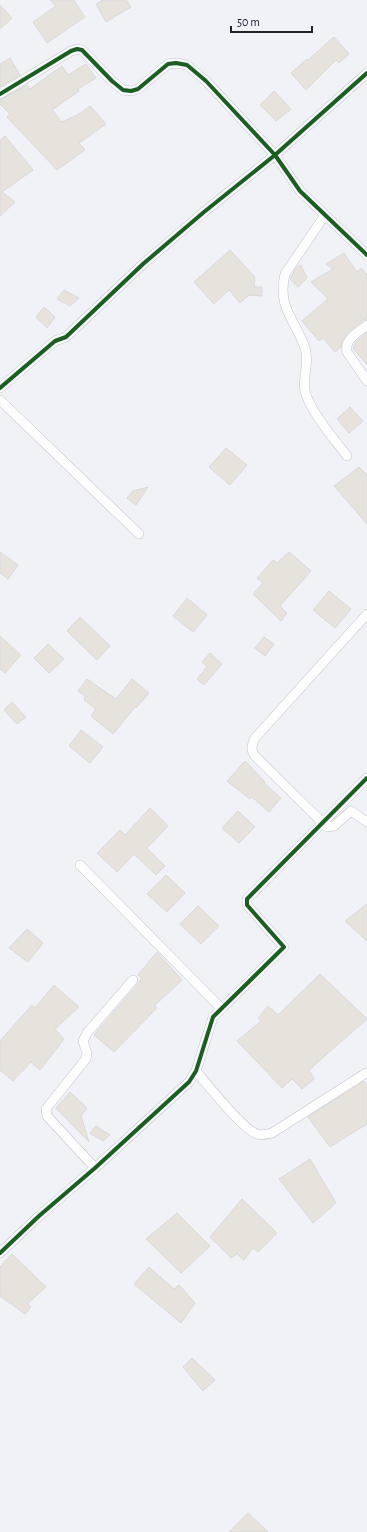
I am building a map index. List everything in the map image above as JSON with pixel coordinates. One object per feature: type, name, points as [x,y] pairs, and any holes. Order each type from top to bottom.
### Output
[{"type":"street","points":[[0,94],[64,55],[77,49],[82,50],[112,81],[124,90],[131,91],[138,89],[168,64],[176,63],[188,65],[206,81],[275,155],[300,190],[367,255]]},
{"type":"street","points":[[0,388],[55,341],[66,336],[143,264],[204,212],[275,155],[367,73]]},
{"type":"street","points":[[325,215],[285,274],[282,296],[288,315],[306,351],[305,390],[310,403],[346,456]]},
{"type":"street","points":[[367,325],[347,342],[346,347],[347,352],[367,382]]},
{"type":"street","points":[[0,400],[139,534]]},
{"type":"street","points":[[367,614],[255,738],[251,746],[255,756],[322,823],[328,827],[334,826],[351,811],[367,822]]},
{"type":"street","points":[[0,1254],[39,1216],[95,1168],[189,1082],[196,1071],[212,1020],[284,947],[246,905],[247,899],[367,778]]},
{"type":"street","points":[[80,865],[222,1009]]},
{"type":"street","points":[[95,1168],[48,1116],[46,1109],[86,1059],[87,1053],[83,1042],[87,1033],[133,980]]},
{"type":"street","points":[[196,1071],[245,1127],[258,1134],[264,1135],[272,1133],[366,1073]]},
{"type":"building","points":[[50,0],[74,0],[85,17],[47,43],[33,22],[56,6]]},
{"type":"building","points":[[103,0],[126,0],[131,7],[106,22],[96,4]]},
{"type":"building","points":[[0,5],[12,18],[0,29]]},
{"type":"building","points":[[334,37],[349,54],[339,63],[336,60],[306,90],[291,73]]},
{"type":"building","points":[[10,58],[20,75],[0,87],[0,64]]},
{"type":"building","points":[[86,64],[96,78],[78,89],[79,91],[52,110],[62,122],[79,114],[90,106],[106,124],[79,143],[85,150],[57,170],[7,117],[10,114],[0,104],[0,100],[27,85],[30,89],[62,66],[68,75]]},
{"type":"building","points":[[274,91],[291,109],[276,121],[260,105]]},
{"type":"building","points":[[5,136],[33,170],[2,192],[15,202],[0,216],[0,140]]},
{"type":"building","points":[[230,250],[255,277],[254,287],[262,287],[262,296],[249,295],[240,303],[229,290],[214,304],[194,282]]},
{"type":"building","points":[[344,253],[357,272],[361,268],[367,274],[367,319],[363,320],[348,333],[342,341],[341,347],[335,352],[323,338],[319,341],[302,321],[328,299],[311,282],[333,269],[326,264]]},
{"type":"building","points":[[301,265],[307,278],[298,287],[290,279],[296,268]]},
{"type":"building","points":[[64,290],[79,298],[70,306],[57,299]]},
{"type":"building","points":[[44,307],[55,317],[47,328],[36,317]]},
{"type":"building","points":[[367,333],[367,365],[353,348],[357,341]]},
{"type":"building","points":[[350,407],[363,421],[349,433],[337,419]]},
{"type":"building","points":[[226,448],[247,465],[230,485],[209,467]]},
{"type":"building","points":[[359,467],[367,475],[367,524],[334,486]]},
{"type":"building","points":[[148,487],[136,505],[127,498],[133,491]]},
{"type":"building","points":[[0,552],[18,565],[8,579],[0,573]]},
{"type":"building","points":[[289,552],[311,571],[280,606],[287,613],[281,621],[253,594],[263,583],[257,578],[273,560],[277,563]]},
{"type":"building","points":[[329,591],[351,609],[335,628],[313,610]]},
{"type":"building","points":[[187,598],[207,615],[193,632],[173,616]]},
{"type":"building","points":[[80,617],[110,646],[97,660],[67,631]]},
{"type":"building","points":[[0,636],[21,655],[5,673],[0,669]]},
{"type":"building","points":[[264,637],[274,644],[265,656],[255,648]]},
{"type":"building","points":[[48,644],[64,659],[49,673],[34,658]]},
{"type":"building","points":[[210,653],[222,664],[204,685],[197,679],[207,667],[202,662]]},
{"type":"building","points":[[87,679],[116,699],[132,679],[149,693],[136,708],[135,707],[113,734],[91,716],[96,709],[84,700],[85,696],[78,691]]},
{"type":"building","points":[[12,702],[26,717],[17,724],[4,710]]},
{"type":"building","points":[[81,730],[103,747],[90,763],[69,746]]},
{"type":"building","points":[[245,761],[265,782],[264,783],[281,798],[269,812],[252,797],[250,799],[227,781]]},
{"type":"building","points":[[150,808],[168,826],[147,848],[165,866],[156,875],[134,854],[117,872],[97,853],[120,830],[125,835]]},
{"type":"building","points":[[238,811],[255,827],[239,843],[222,828]]},
{"type":"building","points":[[166,875],[185,893],[167,912],[147,894]]},
{"type":"building","points":[[367,904],[367,941],[345,921]]},
{"type":"building","points":[[198,906],[219,926],[201,944],[180,924]]},
{"type":"building","points":[[27,929],[43,943],[28,962],[9,948]]},
{"type":"building","points":[[157,952],[182,980],[154,1006],[157,1008],[114,1052],[94,1035],[138,984],[142,978],[138,975]]},
{"type":"building","points":[[320,974],[367,1019],[309,1070],[314,1079],[302,1089],[292,1079],[282,1088],[237,1041],[261,1021],[258,1018],[268,1006],[278,1015]]},
{"type":"building","points":[[54,985],[79,1007],[55,1029],[64,1039],[40,1070],[31,1062],[13,1081],[0,1070],[0,1041],[32,1005],[35,1008]]},
{"type":"building","points":[[364,1081],[367,1086],[367,1124],[330,1147],[308,1117]]},
{"type":"building","points":[[70,1092],[87,1108],[81,1116],[89,1142],[56,1108]]},
{"type":"building","points":[[96,1126],[110,1135],[103,1141],[90,1133]]},
{"type":"building","points":[[310,1159],[336,1203],[313,1223],[279,1179]]},
{"type":"building","points":[[242,1199],[277,1233],[258,1252],[253,1248],[244,1260],[237,1254],[231,1258],[210,1237]]},
{"type":"building","points":[[177,1213],[210,1246],[181,1273],[146,1239]]},
{"type":"building","points":[[12,1254],[46,1287],[27,1304],[31,1307],[25,1314],[0,1296],[0,1267]]},
{"type":"building","points":[[149,1267],[174,1289],[179,1285],[195,1303],[181,1323],[134,1284]]},
{"type":"building","points":[[192,1358],[215,1380],[203,1391],[183,1367]]},
{"type":"building","points":[[248,1513],[268,1532],[229,1532]]},
{"type":"cycle path","points":[[0,94],[71,51],[77,49],[82,50],[112,81],[123,90],[131,91],[138,89],[168,64],[176,63],[187,65],[206,81],[275,155],[300,191],[367,255]]},
{"type":"cycle path","points":[[0,388],[55,341],[66,337],[143,264],[204,212],[275,155],[367,73]]},
{"type":"cycle path","points":[[0,1253],[39,1216],[95,1168],[189,1082],[196,1071],[213,1017],[284,947],[247,905],[247,899],[367,778]]}]
